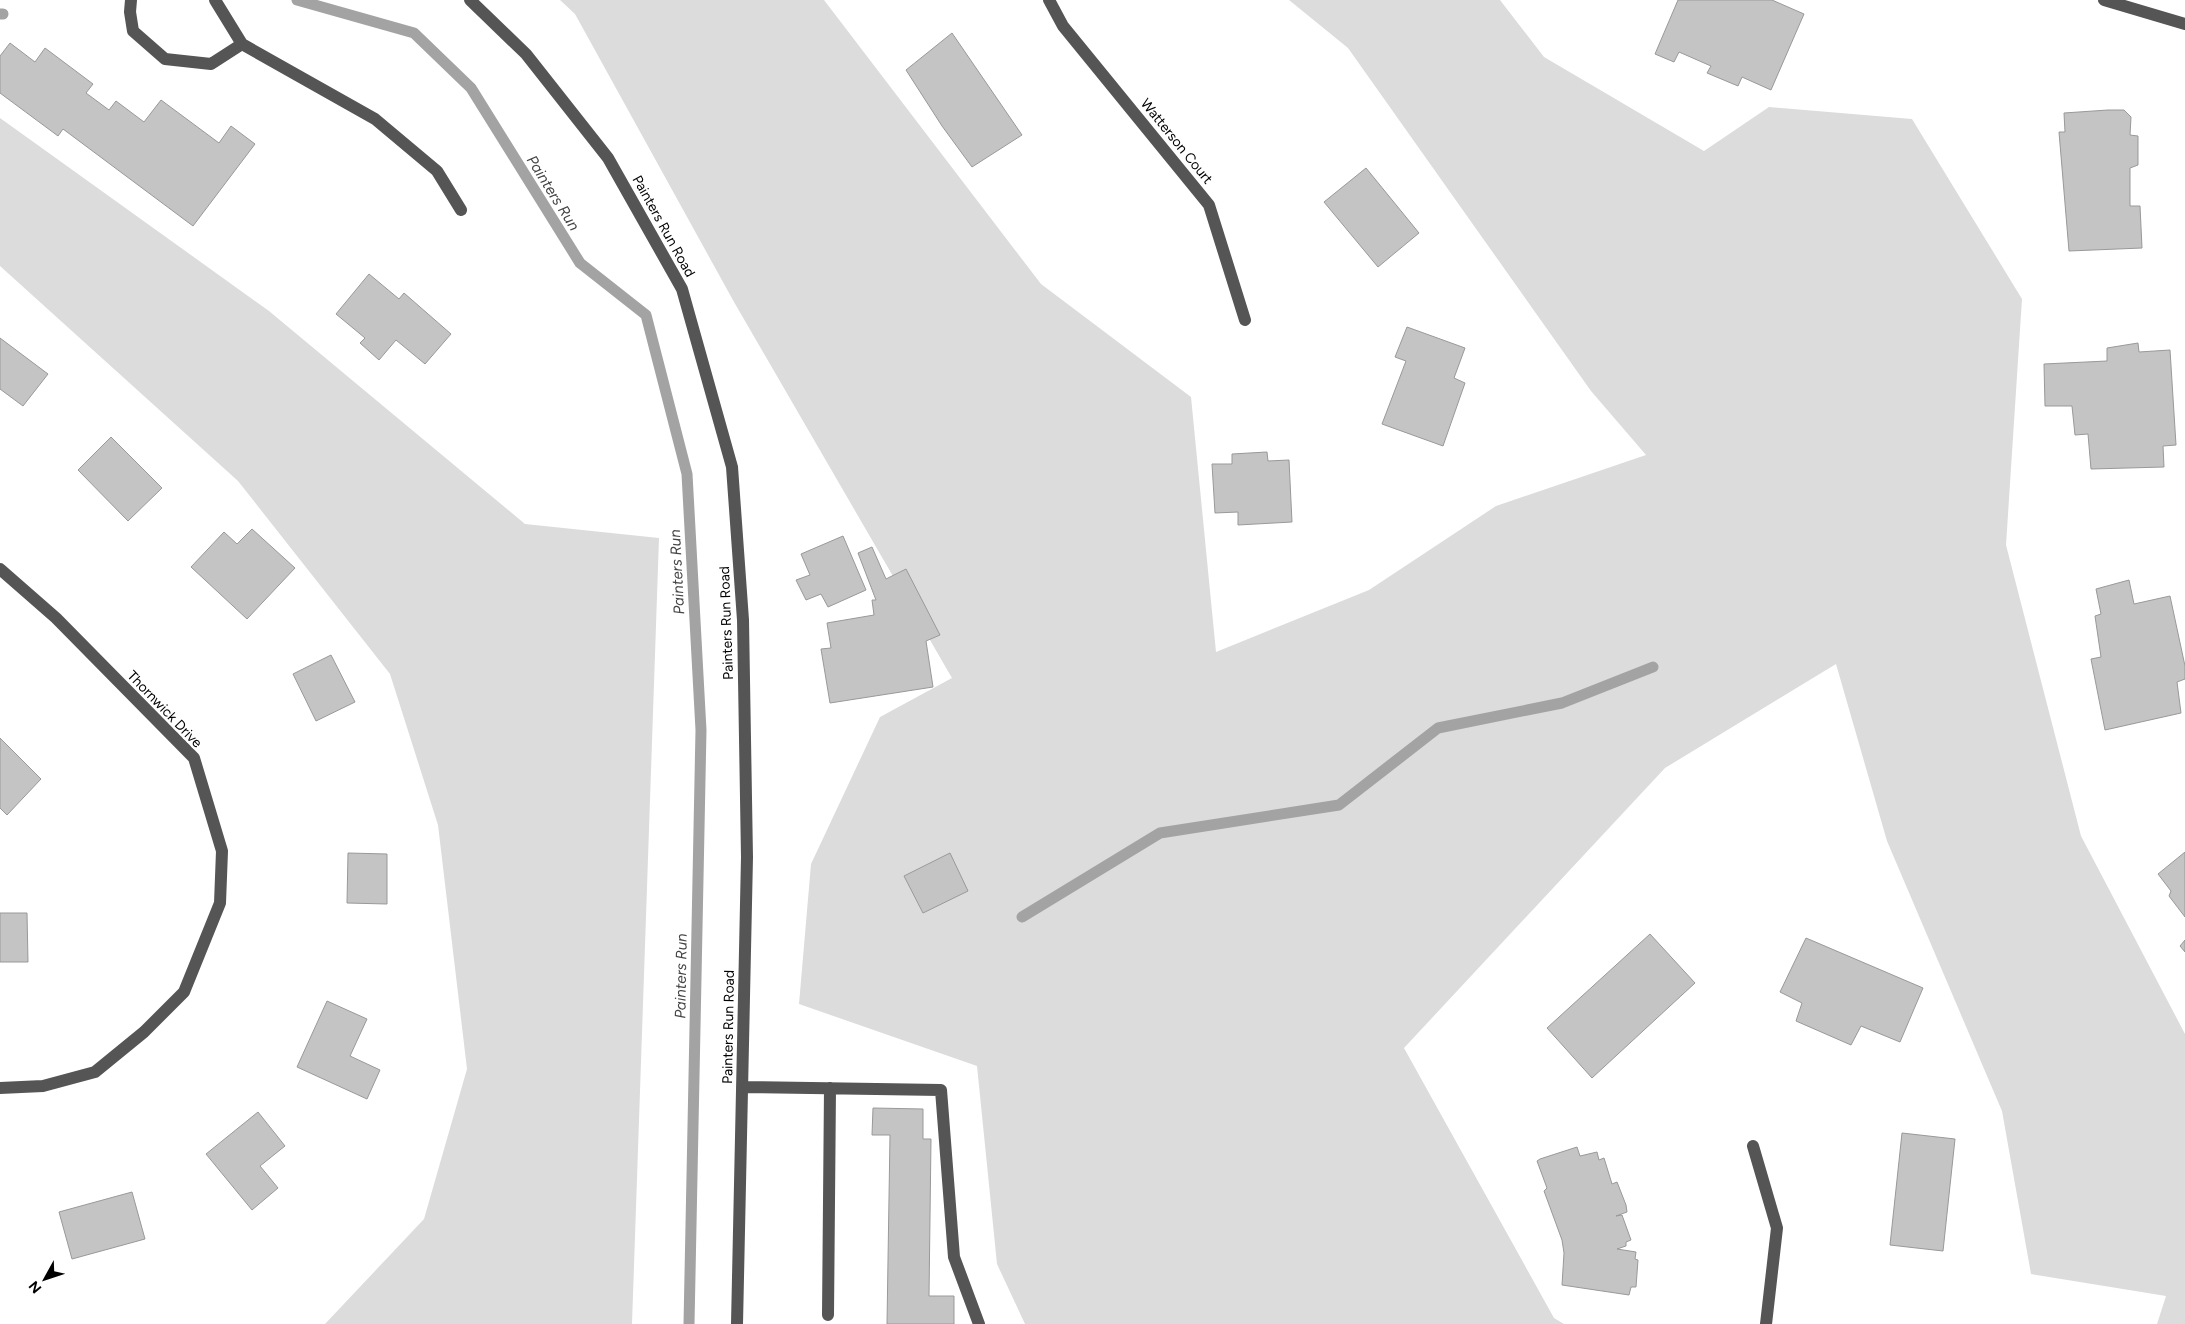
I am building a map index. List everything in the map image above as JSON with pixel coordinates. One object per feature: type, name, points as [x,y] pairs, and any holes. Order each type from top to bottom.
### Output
[{"type":"street","points":[[131,0],[130,12],[133,31],[165,59],[211,64],[242,44]]},
{"type":"street","points":[[215,0],[242,44],[376,119],[437,170],[461,210]]},
{"type":"street","name":"Painters Run Road","points":[[470,0],[526,54],[608,158],[682,289],[732,467],[743,620],[747,857],[737,1324]]},
{"type":"street","name":"Watterson Court","points":[[1049,0],[1063,26],[1209,205],[1245,320]]},
{"type":"street","points":[[2104,0],[2185,24]]},
{"type":"street","name":"Thornwick Drive","points":[[0,569],[56,618],[194,758],[222,851],[220,903],[184,992],[144,1032],[95,1072],[43,1086],[0,1088]]},
{"type":"street","points":[[742,1087],[941,1090],[954,1258],[979,1324]]},
{"type":"street","points":[[828,1315],[830,1088]]},
{"type":"street","points":[[1753,1146],[1777,1228],[1766,1324]]},
{"type":"shaded area","points":[[560,0],[824,0],[1041,284],[1191,397],[1216,652],[1369,590],[1496,506],[1646,455],[1591,391],[1348,48],[1289,0],[1500,0],[1544,57],[1704,151],[1769,107],[1912,119],[2022,299],[2006,545],[2081,836],[2185,1034],[2185,1324],[2157,1324],[2166,1296],[2031,1274],[2002,1111],[1887,841],[1836,664],[1665,768],[1404,1048],[1554,1318],[1564,1324],[1025,1324],[997,1264],[977,1066],[799,1004],[811,864],[880,717],[952,678],[734,302],[575,14]]},
{"type":"shaded area","points":[[0,118],[269,311],[525,524],[659,538],[632,1324],[325,1324],[424,1219],[467,1069],[438,825],[390,674],[238,481],[0,266]]},
{"type":"building","points":[[1678,0],[1772,0],[1804,14],[1771,90],[1742,77],[1738,86],[1707,73],[1711,66],[1679,52],[1674,62],[1655,54]]},
{"type":"building","points":[[952,33],[1022,135],[972,167],[942,126],[906,70]]},
{"type":"building","points":[[10,43],[35,62],[45,48],[93,84],[86,93],[109,110],[116,101],[144,122],[161,100],[219,143],[231,126],[255,144],[193,226],[63,129],[58,136],[0,93],[0,56]]},
{"type":"building","points":[[2124,110],[2131,117],[2130,135],[2138,136],[2138,165],[2130,168],[2130,206],[2140,206],[2142,248],[2069,251],[2059,132],[2065,132],[2064,113]]},
{"type":"building","points":[[1366,168],[1419,233],[1378,267],[1324,202]]},
{"type":"building","points":[[369,274],[399,299],[404,293],[451,334],[425,364],[396,340],[379,360],[360,343],[365,338],[336,314]]},
{"type":"building","points":[[1407,327],[1465,348],[1454,378],[1465,383],[1443,446],[1382,424],[1406,361],[1395,357]]},
{"type":"building","points":[[0,338],[48,374],[23,406],[0,389]]},
{"type":"building","points":[[2138,343],[2139,352],[2170,350],[2176,445],[2163,446],[2164,467],[2091,469],[2088,434],[2075,435],[2072,406],[2045,406],[2044,364],[2107,361],[2107,348]]},
{"type":"building","points":[[111,437],[162,488],[128,521],[78,470]]},
{"type":"building","points":[[1267,452],[1268,461],[1289,460],[1292,522],[1238,525],[1238,512],[1215,513],[1212,464],[1232,464],[1232,454]]},
{"type":"building","points":[[252,529],[295,568],[247,619],[191,567],[224,532],[237,544]]},
{"type":"building","points":[[843,536],[866,590],[828,607],[821,594],[806,600],[796,580],[810,575],[801,554]]},
{"type":"building","points":[[872,547],[886,579],[906,569],[940,635],[926,641],[933,687],[830,703],[821,649],[831,648],[827,623],[874,615],[872,600],[876,600],[858,553]]},
{"type":"building","points":[[2129,580],[2134,604],[2170,596],[2185,666],[2185,679],[2177,682],[2181,713],[2105,730],[2091,659],[2101,657],[2095,616],[2101,614],[2096,589]]},
{"type":"building","points":[[331,655],[355,702],[316,721],[293,674]]},
{"type":"building","points":[[0,738],[41,779],[7,815],[0,808]]},
{"type":"building","points":[[2185,852],[2185,917],[2169,896],[2171,891],[2158,874]]},
{"type":"building","points":[[348,853],[387,854],[387,904],[347,903]]},
{"type":"building","points":[[950,853],[968,891],[923,913],[904,876]]},
{"type":"building","points":[[0,913],[27,913],[28,962],[0,962]]},
{"type":"building","points":[[1650,934],[1695,983],[1592,1078],[1547,1028]]},
{"type":"building","points":[[1806,938],[1923,988],[1900,1042],[1861,1026],[1851,1045],[1796,1021],[1802,1003],[1780,992]]},
{"type":"building","points":[[2185,940],[2185,952],[2180,946]]},
{"type":"building","points":[[327,1001],[367,1019],[350,1056],[380,1070],[367,1099],[297,1067]]},
{"type":"building","points":[[873,1108],[923,1109],[923,1139],[931,1139],[929,1296],[954,1296],[954,1324],[887,1324],[890,1135],[872,1135]]},
{"type":"building","points":[[258,1112],[285,1146],[260,1166],[278,1188],[252,1210],[206,1154]]},
{"type":"building","points":[[1902,1133],[1955,1139],[1943,1251],[1890,1245]]},
{"type":"building","points":[[1577,1147],[1580,1156],[1597,1152],[1599,1160],[1604,1158],[1612,1184],[1617,1182],[1626,1205],[1627,1212],[1616,1216],[1622,1215],[1631,1240],[1626,1242],[1626,1246],[1617,1249],[1636,1252],[1635,1259],[1638,1260],[1636,1287],[1631,1287],[1629,1295],[1562,1285],[1564,1253],[1562,1240],[1544,1191],[1547,1188],[1537,1161]]},
{"type":"building","points":[[132,1192],[145,1239],[72,1259],[59,1212]]},
{"type":"waterway","name":"Painters Run","points":[[297,0],[414,33],[471,88],[580,263],[646,315],[687,474],[701,730],[689,1324]]},
{"type":"waterway","points":[[1022,917],[1160,833],[1339,805],[1438,728],[1562,703],[1653,667]]}]
